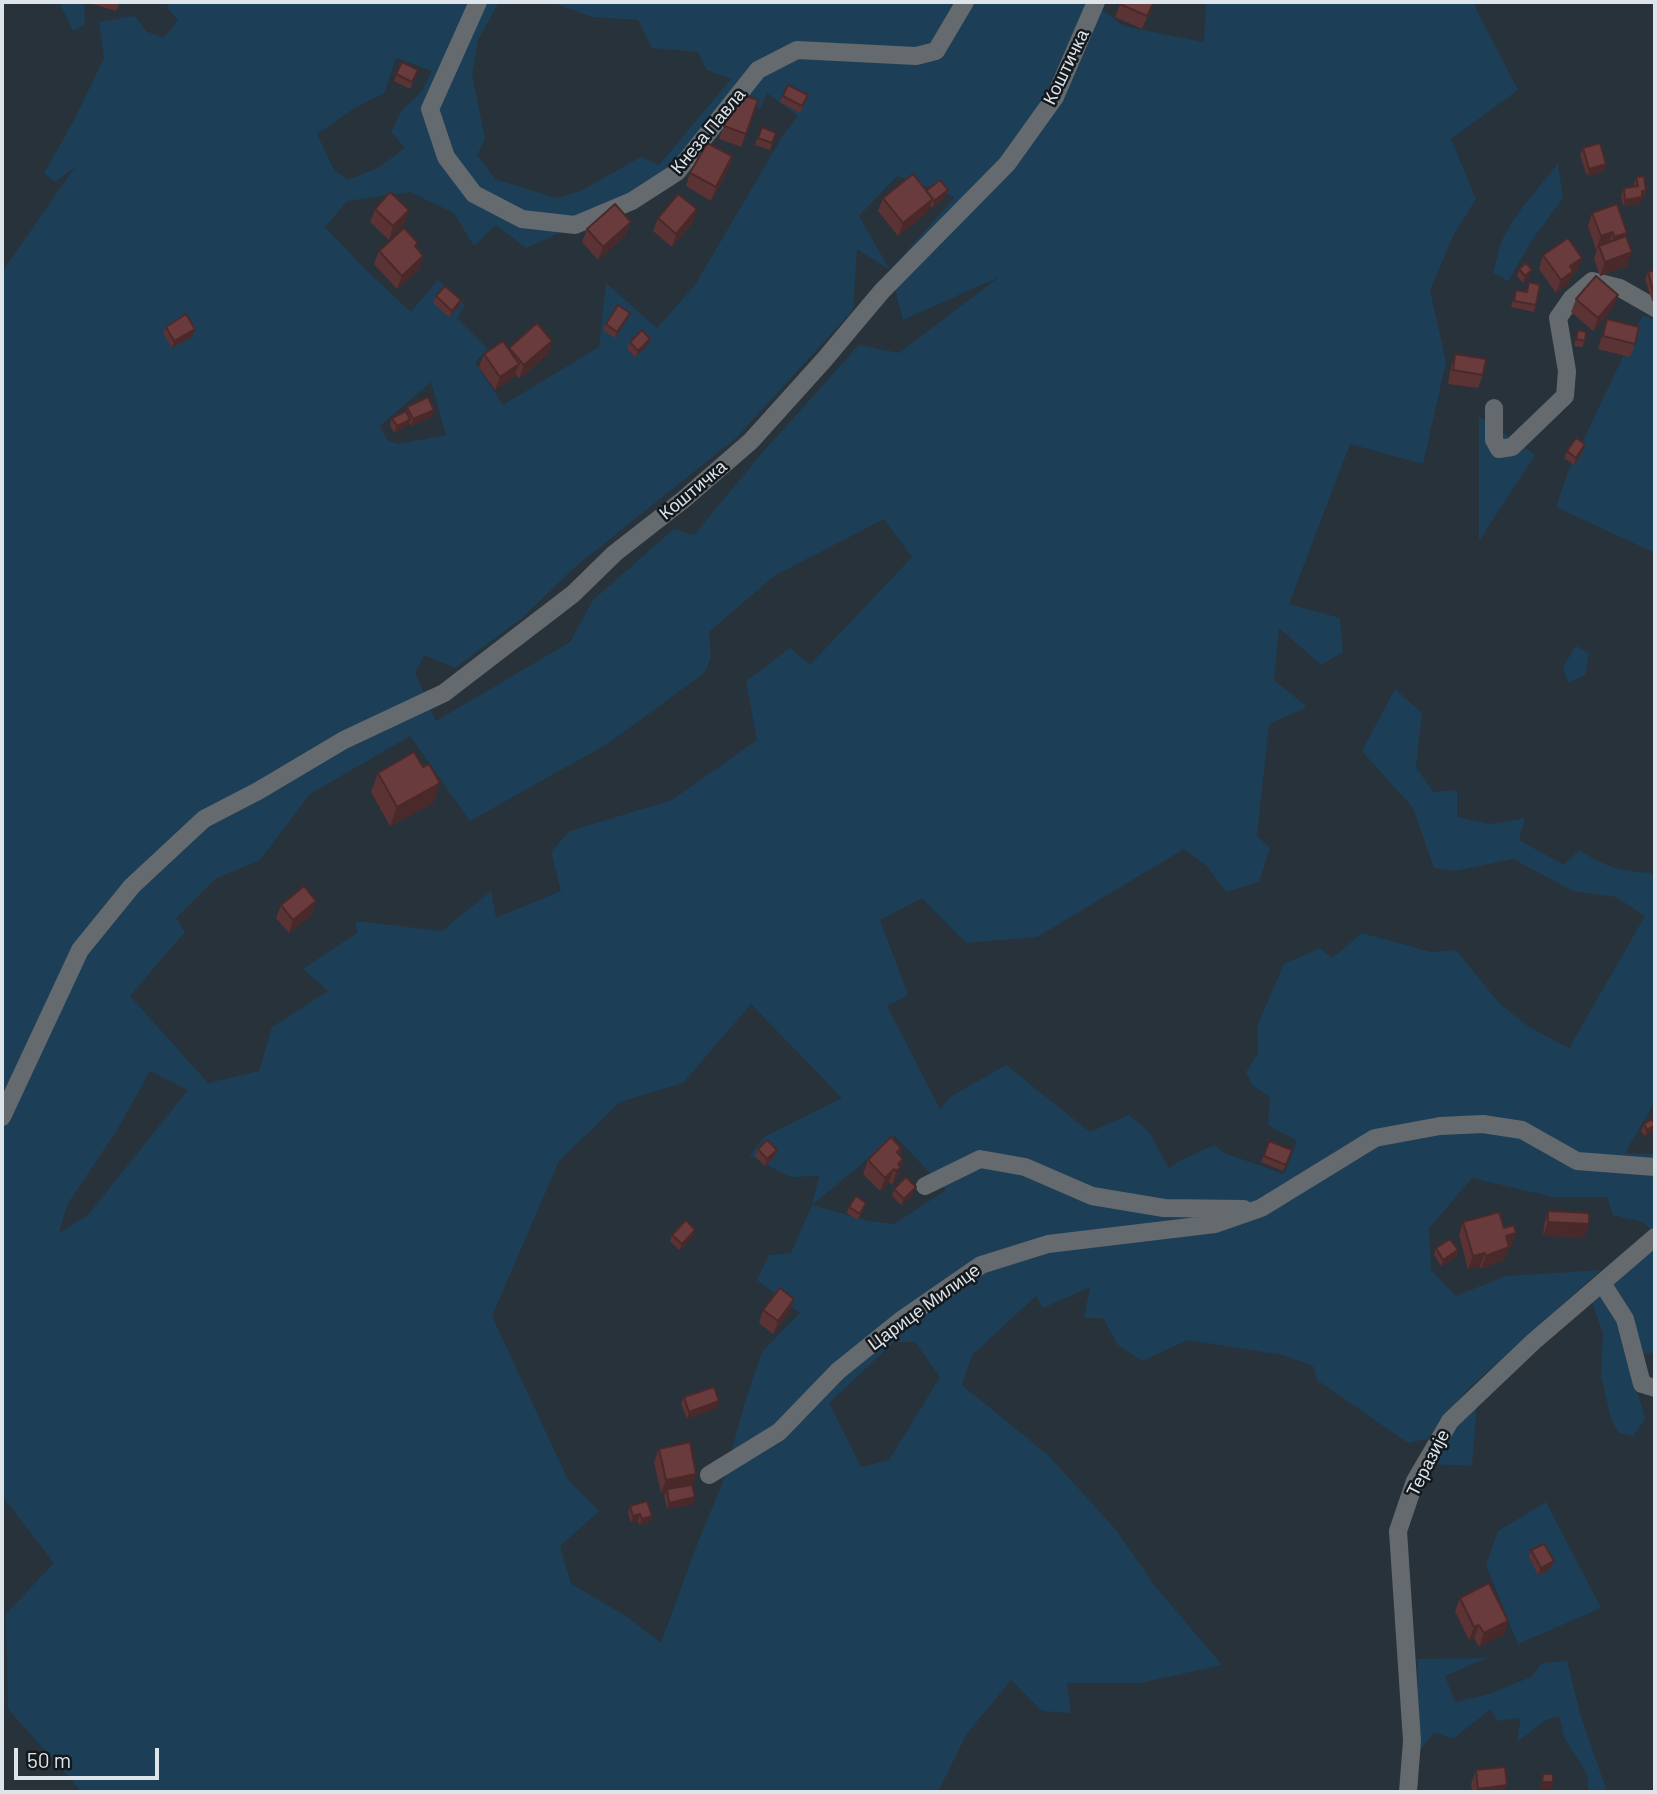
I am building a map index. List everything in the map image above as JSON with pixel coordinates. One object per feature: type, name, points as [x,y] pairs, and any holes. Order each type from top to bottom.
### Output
[{"type":"street","name":"Кнеза Павла","points":[[478,2],[430,108],[446,157],[474,194],[522,219],[575,225],[632,201],[677,173],[758,70],[797,50],[916,57],[936,51],[965,2]]},
{"type":"street","name":"Коштичка","points":[[2,1117],[80,950],[132,886],[204,819],[258,791],[344,740],[444,693],[573,594],[615,553],[683,500],[751,441],[882,291],[1007,164],[1055,97],[1096,2]]},
{"type":"street","points":[[1494,408],[1494,440],[1499,449],[1512,447],[1565,396],[1567,371],[1558,318],[1572,298],[1592,281],[1620,288],[1655,308]]},
{"type":"street","name":"Царице Милице","points":[[709,1475],[779,1432],[838,1371],[900,1321],[981,1265],[1048,1244],[1214,1224],[1261,1208],[1375,1138],[1440,1126],[1483,1124],[1522,1130],[1577,1161],[1655,1167]]},
{"type":"street","points":[[925,1186],[980,1159],[1026,1167],[1092,1196],[1164,1208],[1261,1208]]},
{"type":"street","name":"Теразије","points":[[1408,1792],[1412,1741],[1398,1531],[1415,1481],[1450,1421],[1533,1342],[1655,1237]]},
{"type":"street","points":[[1602,1283],[1625,1319],[1642,1384],[1655,1388]]},
{"type":"shaded area","points":[[59,2],[84,2],[85,24],[73,31]]},
{"type":"shaded area","points":[[169,2],[499,2],[478,40],[472,74],[485,139],[477,155],[495,179],[556,198],[581,191],[641,157],[659,165],[731,79],[707,70],[698,52],[652,48],[638,20],[592,17],[550,2],[1092,2],[1123,26],[1204,42],[1206,2],[1474,2],[1518,90],[1451,139],[1476,199],[1454,234],[1430,290],[1446,362],[1423,464],[1350,444],[1289,604],[1340,618],[1343,652],[1321,665],[1279,628],[1274,680],[1307,707],[1269,724],[1257,836],[1270,848],[1259,882],[1226,892],[1207,866],[1184,849],[1037,937],[966,943],[922,898],[880,920],[908,995],[887,1006],[940,1109],[950,1097],[1006,1065],[1090,1132],[1129,1115],[1150,1133],[1169,1169],[1179,1161],[1214,1145],[1224,1153],[1284,1174],[1297,1141],[1268,1125],[1270,1097],[1253,1086],[1246,1072],[1258,1053],[1257,1026],[1284,964],[1320,948],[1332,958],[1362,933],[1431,952],[1456,950],[1500,1004],[1529,1027],[1569,1048],[1645,916],[1616,897],[1573,891],[1513,859],[1455,871],[1434,868],[1413,808],[1362,751],[1395,689],[1422,713],[1416,767],[1433,792],[1457,790],[1457,817],[1490,824],[1525,818],[1519,840],[1564,865],[1579,850],[1605,864],[1651,873],[1655,878],[1655,1101],[1625,1153],[1655,1154],[1655,1234],[1643,1222],[1613,1215],[1607,1197],[1553,1197],[1472,1178],[1429,1228],[1431,1270],[1456,1296],[1506,1276],[1601,1270],[1469,1388],[1427,1439],[1408,1443],[1317,1380],[1313,1366],[1283,1355],[1188,1340],[1142,1361],[1118,1345],[1103,1318],[1084,1318],[1090,1287],[1043,1308],[1036,1296],[972,1355],[962,1385],[1049,1456],[1116,1530],[1155,1586],[1222,1665],[1140,1683],[1067,1683],[1071,1713],[1042,1711],[1011,1680],[966,1735],[938,1792],[82,1792],[8,1709],[6,1614],[54,1563],[2,1496],[2,272],[75,167],[55,182],[44,173],[104,58],[99,22],[135,16],[146,31],[163,38],[178,20],[167,8]],"holes":[[[396,58],[432,71],[422,91],[402,110],[391,132],[405,148],[378,168],[348,180],[334,170],[317,134],[353,109],[384,93]],[[767,93],[798,116],[782,137],[695,285],[657,328],[606,283],[599,347],[503,405],[475,362],[488,349],[457,318],[465,305],[438,280],[411,312],[325,227],[347,201],[410,192],[454,213],[474,246],[496,225],[526,248],[679,179],[745,100],[760,109]],[[897,176],[955,197],[890,270],[859,216]],[[857,249],[890,270],[903,320],[999,277],[899,353],[859,345],[763,452],[694,535],[674,529],[593,600],[570,642],[436,721],[415,673],[424,655],[455,668],[521,619],[575,567],[736,438],[853,310]],[[431,382],[446,435],[398,444],[387,440],[380,426]],[[884,519],[912,557],[810,665],[790,648],[746,681],[757,740],[672,800],[570,831],[551,852],[561,891],[496,918],[491,891],[442,931],[356,921],[357,933],[303,969],[328,991],[272,1027],[259,1071],[208,1083],[130,996],[185,932],[176,918],[215,879],[260,860],[310,794],[410,736],[470,821],[609,743],[704,673],[711,658],[709,632],[774,576]],[[751,1004],[842,1098],[764,1137],[750,1156],[790,1177],[819,1176],[812,1205],[791,1253],[769,1255],[757,1280],[800,1313],[762,1352],[724,1479],[661,1643],[626,1616],[571,1584],[560,1546],[599,1511],[568,1480],[492,1316],[559,1161],[620,1102],[683,1083]],[[150,1071],[188,1090],[88,1215],[59,1233],[67,1205],[117,1130]],[[895,1136],[946,1190],[894,1224],[869,1221],[812,1205]],[[894,1342],[915,1342],[940,1377],[889,1460],[861,1467],[829,1403]]]},
{"type":"shaded area","points":[[1558,164],[1563,198],[1532,240],[1508,281],[1493,273],[1501,242],[1524,205]]},
{"type":"shaded area","points":[[1643,315],[1655,321],[1655,553],[1556,507],[1567,474]]},
{"type":"shaded area","points":[[1479,416],[1535,455],[1479,541]]},
{"type":"shaded area","points":[[1576,646],[1589,653],[1585,675],[1568,683],[1563,667]]},
{"type":"shaded area","points":[[1655,1244],[1655,1352],[1628,1357],[1645,1419],[1633,1436],[1619,1433],[1611,1419],[1601,1376],[1603,1334],[1592,1302]]},
{"type":"shaded area","points":[[1477,1401],[1472,1466],[1431,1464],[1454,1424]]},
{"type":"shaded area","points":[[1546,1502],[1601,1608],[1518,1644],[1486,1565],[1498,1531]]},
{"type":"shaded area","points":[[1487,1658],[1445,1676],[1455,1702],[1489,1694],[1531,1677],[1542,1663],[1567,1661],[1580,1713],[1607,1792],[1588,1792],[1588,1776],[1564,1737],[1559,1716],[1546,1720],[1517,1742],[1521,1718],[1497,1721],[1491,1709],[1454,1738],[1433,1733],[1420,1751],[1417,1717],[1418,1659]]},
{"type":"building","points":[[1154,2],[1147,16],[1120,4]]},
{"type":"building","points":[[402,62],[418,70],[412,82],[396,74]]},
{"type":"building","points":[[788,85],[808,95],[802,106],[783,96]]},
{"type":"building","points":[[743,95],[758,100],[746,134],[724,126],[729,113],[733,113],[736,105],[739,106]]},
{"type":"building","points":[[762,127],[776,133],[772,143],[758,138]]},
{"type":"building","points":[[707,143],[732,156],[716,187],[690,173]]},
{"type":"building","points":[[1600,143],[1606,164],[1589,169],[1583,148]]},
{"type":"building","points":[[913,174],[933,199],[903,223],[883,198]]},
{"type":"building","points":[[1644,176],[1646,191],[1642,191],[1642,197],[1625,200],[1624,188],[1638,186],[1636,177]]},
{"type":"building","points":[[940,180],[948,190],[934,201],[926,191]]},
{"type":"building","points":[[390,192],[409,210],[393,226],[375,209]]},
{"type":"building","points":[[678,194],[697,209],[676,234],[658,218]]},
{"type":"building","points":[[615,204],[631,222],[603,247],[587,229]]},
{"type":"building","points":[[1617,204],[1627,233],[1614,237],[1613,232],[1601,236],[1592,213]]},
{"type":"building","points":[[404,228],[418,243],[415,246],[423,256],[402,276],[379,251]]},
{"type":"building","points":[[1626,236],[1632,252],[1605,262],[1599,246]]},
{"type":"building","points":[[1568,238],[1582,258],[1570,266],[1573,271],[1561,280],[1543,255]]},
{"type":"building","points":[[1526,263],[1532,270],[1525,276],[1519,269]]},
{"type":"building","points":[[1655,270],[1655,294],[1654,295],[1648,272]]},
{"type":"building","points":[[1596,276],[1618,295],[1598,318],[1576,299]]},
{"type":"building","points":[[1529,282],[1540,285],[1536,305],[1514,301],[1516,290],[1527,292]]},
{"type":"building","points":[[445,286],[461,300],[452,311],[436,296]]},
{"type":"building","points":[[618,305],[630,313],[617,332],[606,324]]},
{"type":"building","points":[[186,314],[195,329],[174,341],[166,327]]},
{"type":"building","points":[[1607,319],[1639,327],[1635,344],[1603,336]]},
{"type":"building","points":[[537,323],[552,341],[524,365],[509,348]]},
{"type":"building","points":[[642,330],[650,339],[638,351],[630,342]]},
{"type":"building","points":[[1578,330],[1586,332],[1585,341],[1576,339]]},
{"type":"building","points":[[503,341],[519,364],[500,377],[484,354]]},
{"type":"building","points":[[1455,354],[1486,359],[1483,375],[1453,370]]},
{"type":"building","points":[[428,397],[434,410],[413,419],[407,407]]},
{"type":"building","points":[[406,411],[410,420],[397,426],[392,418]]},
{"type":"building","points":[[1576,438],[1585,444],[1576,458],[1567,451]]},
{"type":"building","points":[[414,752],[423,767],[429,764],[440,783],[397,807],[378,773]]},
{"type":"building","points":[[304,886],[316,901],[293,920],[281,905]]},
{"type":"building","points":[[1652,1119],[1655,1125],[1647,1130],[1644,1124]]},
{"type":"building","points":[[891,1137],[901,1148],[897,1152],[903,1159],[898,1164],[901,1167],[896,1171],[894,1169],[885,1178],[868,1160]]},
{"type":"building","points":[[767,1140],[777,1150],[767,1159],[758,1149]]},
{"type":"building","points":[[1269,1141],[1292,1150],[1286,1165],[1264,1156]]},
{"type":"building","points":[[906,1177],[916,1187],[904,1199],[894,1189]]},
{"type":"building","points":[[856,1196],[866,1203],[860,1214],[849,1207]]},
{"type":"building","points":[[1548,1211],[1589,1213],[1589,1224],[1548,1222]]},
{"type":"building","points":[[1499,1212],[1504,1228],[1514,1225],[1516,1233],[1506,1236],[1509,1247],[1486,1256],[1485,1253],[1473,1256],[1463,1222]]},
{"type":"building","points":[[686,1220],[695,1230],[682,1244],[672,1235]]},
{"type":"building","points":[[1450,1239],[1458,1250],[1443,1260],[1436,1248]]},
{"type":"building","points":[[780,1288],[794,1299],[778,1321],[763,1310]]},
{"type":"building","points":[[714,1387],[719,1401],[689,1412],[684,1397]]},
{"type":"building","points":[[690,1442],[696,1474],[666,1480],[659,1449]]},
{"type":"building","points":[[692,1485],[695,1497],[669,1503],[667,1489]]},
{"type":"building","points":[[647,1501],[652,1516],[642,1519],[640,1514],[633,1516],[630,1506]]},
{"type":"building","points":[[1544,1544],[1554,1561],[1541,1568],[1531,1550]]},
{"type":"building","points":[[1489,1583],[1508,1621],[1484,1633],[1479,1625],[1474,1627],[1460,1598]]},
{"type":"building","points":[[1505,1767],[1507,1785],[1478,1789],[1476,1770]]},
{"type":"building","points":[[1543,1774],[1553,1774],[1553,1782],[1542,1782]]}]
